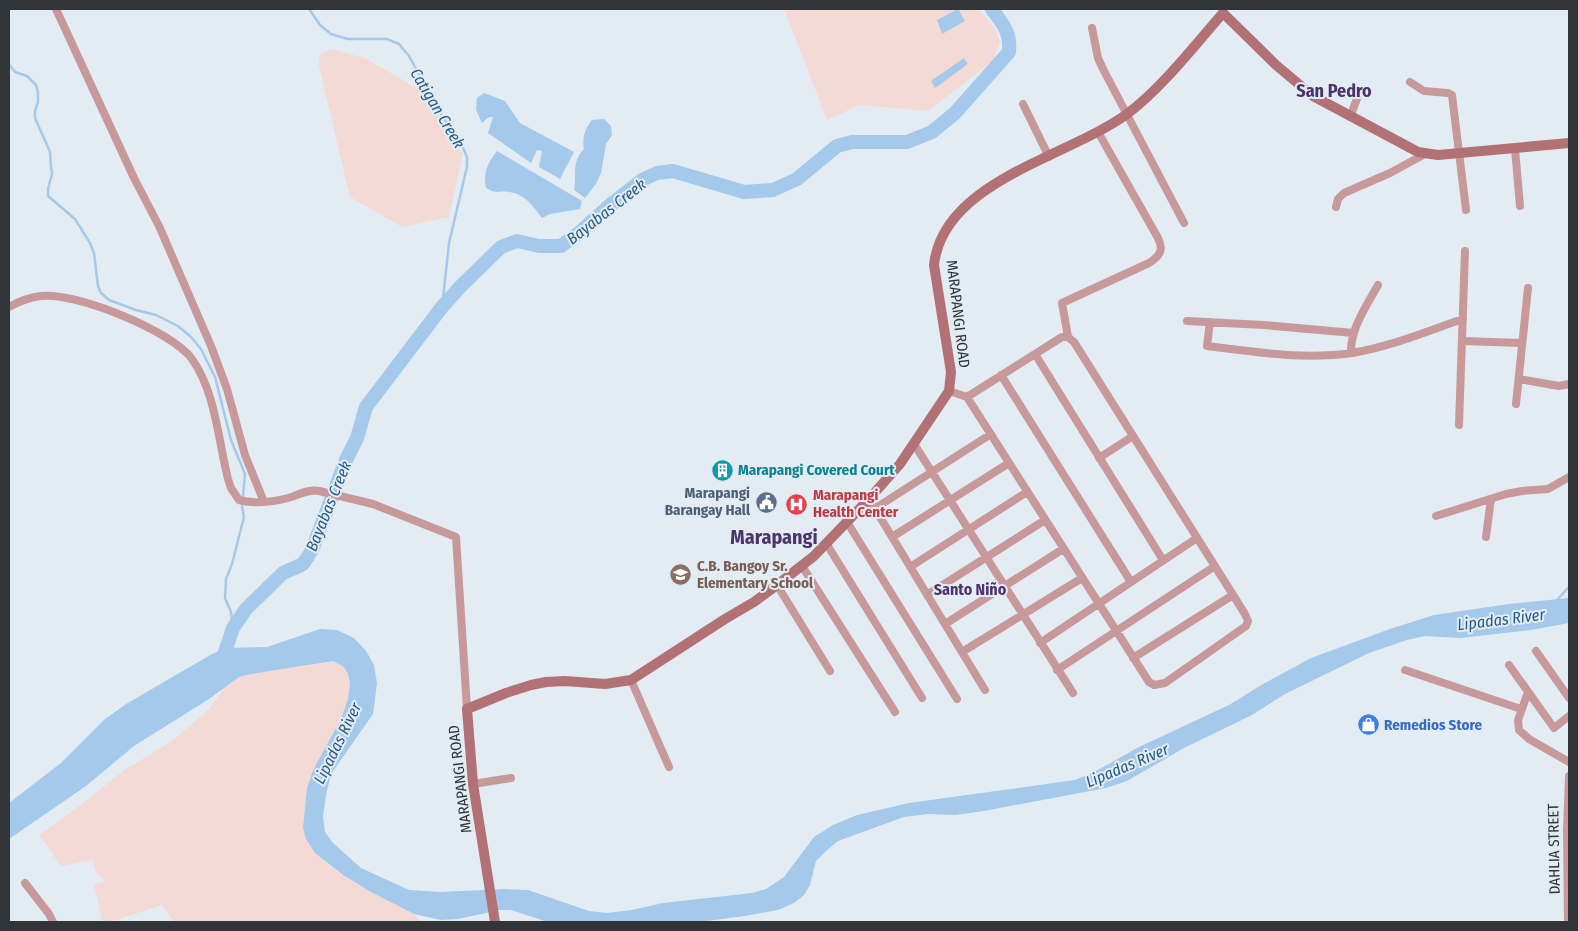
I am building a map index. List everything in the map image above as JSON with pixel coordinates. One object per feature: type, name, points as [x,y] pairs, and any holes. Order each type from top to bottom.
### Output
[{"type":"street","points":[[56,9],[138,187],[159,226],[211,346],[227,389],[245,455],[264,502]]},
{"type":"street","points":[[1223,10],[1276,65],[1302,88],[1328,105],[1404,146],[1425,154],[1438,155],[1569,143]]},
{"type":"street","name":"MARAPANGI ROAD","points":[[494,918],[490,882],[473,784],[467,709],[506,693],[546,682],[565,681],[611,684],[631,680],[777,586],[802,566],[847,522],[895,469],[949,391],[951,372],[934,265],[940,241],[958,214],[972,199],[998,183],[1098,132],[1127,114],[1158,85],[1223,10]]},
{"type":"street","points":[[1092,28],[1098,58],[1184,223]]},
{"type":"street","points":[[1410,82],[1424,91],[1452,95],[1466,210]]},
{"type":"street","points":[[1350,117],[1360,91]]},
{"type":"street","points":[[1024,104],[1049,156]]},
{"type":"street","points":[[949,391],[967,396],[1149,682],[1154,685],[1165,683],[1248,624],[1247,617],[1074,342],[1068,336],[1062,303],[1149,263],[1159,255],[1162,245],[1098,132]]},
{"type":"street","points":[[1515,148],[1520,206]]},
{"type":"street","points":[[1336,207],[1338,199],[1344,193],[1397,170],[1425,154]]},
{"type":"street","points":[[1459,425],[1465,251]]},
{"type":"street","points":[[1351,353],[1350,344],[1354,333],[1378,285]]},
{"type":"street","points":[[1516,404],[1528,288]]},
{"type":"street","points":[[9,307],[26,299],[42,296],[83,301],[118,314],[182,347],[202,378],[212,407],[228,479],[235,495],[243,501],[264,502],[283,499],[311,490],[319,490],[388,509],[456,537],[467,709]]},
{"type":"street","points":[[1210,322],[1207,346],[1285,355],[1323,356],[1351,353],[1378,347],[1463,319]]},
{"type":"street","points":[[1186,321],[1338,330],[1354,333]]},
{"type":"street","points":[[967,396],[1062,337],[1068,336]]},
{"type":"street","points":[[1462,341],[1522,343]]},
{"type":"street","points":[[1034,354],[1162,560]]},
{"type":"street","points":[[1001,375],[1130,582]]},
{"type":"street","points":[[1519,379],[1559,386],[1569,384]]},
{"type":"street","points":[[874,508],[990,434]]},
{"type":"street","points":[[1099,458],[1133,436]]},
{"type":"street","points":[[914,444],[1073,693]]},
{"type":"street","points":[[892,537],[1009,463]]},
{"type":"street","points":[[1436,516],[1522,491],[1548,488],[1569,477]]},
{"type":"street","points":[[910,567],[1027,492]]},
{"type":"street","points":[[868,499],[985,690]]},
{"type":"street","points":[[1486,537],[1491,499]]},
{"type":"street","points":[[928,596],[1045,520]]},
{"type":"street","points":[[847,522],[957,699]]},
{"type":"street","points":[[1040,642],[1197,538]]},
{"type":"street","points":[[826,543],[922,698]]},
{"type":"street","points":[[945,624],[1063,549]]},
{"type":"street","points":[[802,566],[895,712]]},
{"type":"street","points":[[1057,670],[1215,566]]},
{"type":"street","points":[[962,652],[1082,578]]},
{"type":"street","points":[[777,586],[830,671]]},
{"type":"street","points":[[1132,658],[1233,595]]},
{"type":"street","points":[[1536,651],[1569,698]]},
{"type":"street","points":[[1509,666],[1554,728],[1569,716]]},
{"type":"street","points":[[1405,670],[1521,710]]},
{"type":"street","points":[[631,680],[670,767]]},
{"type":"street","points":[[1528,692],[1517,725],[1522,734],[1569,762]]},
{"type":"street","name":"DAHLIA STREET","points":[[1568,922],[1567,831],[1569,776]]},
{"type":"street","points":[[473,784],[511,778]]},
{"type":"street","points":[[25,883],[53,922]]},
{"type":"shaded area","points":[[784,9],[978,9],[995,28],[1000,42],[993,61],[928,111],[860,105],[827,120]]},
{"type":"shaded area","points":[[332,49],[367,59],[425,93],[463,154],[449,217],[402,227],[350,197],[319,66],[320,56]]},
{"type":"shaded area","points":[[333,661],[344,667],[348,674],[350,682],[348,699],[341,719],[313,770],[307,788],[303,827],[315,853],[328,864],[342,875],[371,892],[414,914],[422,922],[174,922],[162,905],[110,922],[102,922],[94,884],[106,881],[96,872],[92,860],[61,866],[39,835],[77,808],[123,771],[172,741],[209,709],[225,687],[239,677]]},
{"type":"water","points":[[958,9],[965,21],[942,34],[937,20]]},
{"type":"water","points":[[964,58],[968,64],[935,88],[931,81]]},
{"type":"water","points":[[484,93],[505,101],[520,123],[574,152],[560,179],[539,167],[542,151],[537,150],[531,163],[488,133],[493,117],[489,117],[482,123],[476,110],[477,98]]},
{"type":"water","points":[[604,119],[611,126],[612,135],[606,144],[601,173],[596,184],[585,198],[574,190],[577,159],[584,149],[584,137],[592,120]]},
{"type":"water","points":[[497,151],[582,201],[580,209],[550,214],[542,218],[528,201],[520,195],[509,192],[496,192],[486,188],[485,178],[487,169]]},
{"type":"water","name":"Lipadas River","points":[[1569,598],[1569,623],[1531,630],[1461,638],[1425,636],[1369,653],[1285,694],[1252,715],[1184,748],[1127,781],[1106,788],[984,811],[956,815],[928,814],[904,817],[838,841],[816,861],[810,885],[804,895],[794,903],[778,910],[744,916],[700,922],[548,922],[511,910],[499,910],[458,919],[441,920],[414,914],[343,875],[315,853],[306,839],[303,827],[307,788],[313,770],[341,719],[348,699],[350,682],[348,674],[344,667],[333,661],[239,677],[209,699],[134,746],[86,786],[9,839],[9,803],[61,763],[105,719],[126,704],[212,654],[227,648],[267,647],[320,629],[337,630],[354,638],[366,651],[374,665],[377,683],[373,714],[331,774],[323,817],[325,832],[333,843],[361,868],[409,890],[441,892],[504,889],[528,890],[589,911],[607,913],[663,903],[752,893],[766,889],[784,877],[814,837],[833,825],[857,815],[909,803],[1075,780],[1096,771],[1139,747],[1229,705],[1311,658],[1434,615],[1509,604]]},
{"type":"waterway","name":"Catigan Creek","points":[[309,9],[320,25],[331,34],[348,39],[387,39],[399,44],[409,56],[439,111],[463,148],[467,157],[467,167],[449,243],[442,307]]},
{"type":"waterway","name":"Bayabas Creek","points":[[221,664],[233,628],[246,609],[283,573],[303,564],[312,550],[346,460],[357,438],[366,407],[442,307],[501,247],[517,241],[539,246],[561,246],[642,180],[657,173],[673,171],[744,192],[773,190],[797,179],[837,146],[852,142],[907,142],[932,132],[955,113],[1009,52],[1009,39],[1003,24],[992,9]]},
{"type":"waterway","points":[[9,64],[15,72],[27,76],[36,85],[38,102],[35,118],[50,152],[52,174],[48,196],[75,219],[90,243],[94,253],[98,286],[101,293],[109,300],[156,315],[178,326],[201,349],[215,377],[231,440],[245,474],[242,506],[244,517],[232,564],[226,579],[225,598],[231,612],[233,628]]},
{"type":"waterway","points":[[1555,602],[1569,587]]},
{"type":"place","name":"Marapangi Covered Court","points":[[722,470]]},
{"type":"place","name":"Marapangi Barangay Hall","points":[[766,502]]},
{"type":"place","name":"Marapangi Health Center","points":[[797,504]]},
{"type":"place","name":"C.B. Bangoy Sr. Elementary School","points":[[681,575]]},
{"type":"place","name":"Remedios Store","points":[[1368,725]]},
{"type":"district","name":"San Pedro","points":[[1334,91]]},
{"type":"district","name":"Marapangi","points":[[774,537]]},
{"type":"district","name":"Santo Niño","points":[[970,589]]}]
